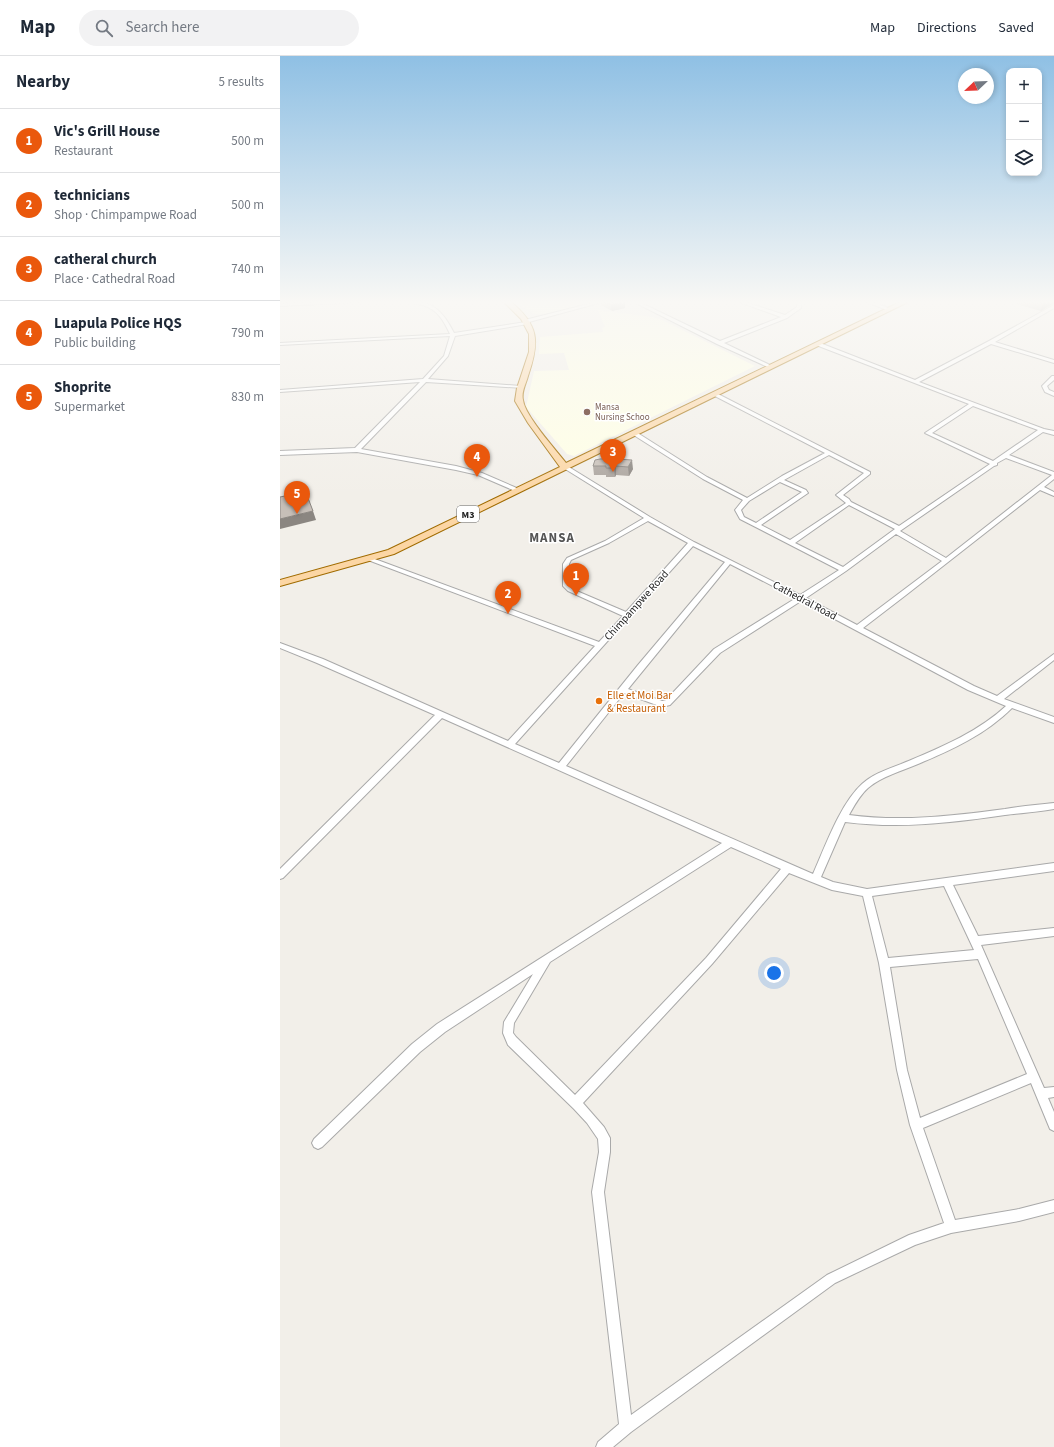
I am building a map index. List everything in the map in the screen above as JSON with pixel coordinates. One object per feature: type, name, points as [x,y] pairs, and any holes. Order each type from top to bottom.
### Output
[{"type":"main road","points":[[529,366],[519,396],[521,409],[564,466]]},
{"type":"main road","name":"M3","points":[[280,584],[390,552],[770,367]]},
{"type":"street","points":[[357,450],[437,366]]},
{"type":"street","points":[[873,366],[1042,430],[1054,433]]},
{"type":"street","points":[[914,382],[945,366]]},
{"type":"street","points":[[1054,378],[1044,386],[1047,391],[1054,394]]},
{"type":"street","points":[[280,391],[424,380],[521,387]]},
{"type":"street","points":[[714,394],[868,473],[838,494],[849,503],[946,560]]},
{"type":"street","points":[[972,404],[928,433],[995,464]]},
{"type":"street","points":[[623,690],[664,704],[717,651],[844,570],[897,530],[995,464],[1042,430]]},
{"type":"street","points":[[634,433],[705,478],[747,500]]},
{"type":"street","points":[[280,453],[357,450],[462,469],[480,474],[517,490]]},
{"type":"street","points":[[829,454],[780,480],[747,500],[738,512],[742,518],[792,542],[844,570]]},
{"type":"street","points":[[858,628],[1041,488],[1054,475],[1006,456]]},
{"type":"street","name":"Cathedral Road","points":[[564,466],[648,518],[692,543],[801,598],[971,688],[997,700],[1054,720]]},
{"type":"street","points":[[757,525],[805,493],[804,491],[780,480]]},
{"type":"street","points":[[1041,488],[1054,494]]},
{"type":"street","points":[[792,542],[849,503]]},
{"type":"street","points":[[627,615],[570,590],[566,586],[566,564],[569,559],[607,542],[648,518]]},
{"type":"street","name":"Chimpampwe Road","points":[[370,559],[600,645],[692,543]]},
{"type":"street","points":[[560,768],[729,561]]},
{"type":"street","points":[[280,645],[787,868],[832,886],[867,893],[1054,867]]},
{"type":"street","points":[[510,745],[600,645]]},
{"type":"street","points":[[997,700],[1054,656]]},
{"type":"street","points":[[815,880],[853,800],[866,786],[878,778],[932,755],[986,726],[1003,714],[1011,705]]},
{"type":"street","points":[[280,874],[440,715]]},
{"type":"street","points":[[844,818],[884,823],[930,823],[1054,806]]},
{"type":"street","points":[[318,1143],[422,1043],[440,1028],[730,843]]},
{"type":"street","points":[[575,1103],[709,961],[787,868]]},
{"type":"street","points":[[947,882],[975,940],[1054,1125]]},
{"type":"street","points":[[867,893],[884,963],[902,1070],[916,1125],[951,1227]]},
{"type":"street","points":[[975,940],[1054,932]]},
{"type":"street","points":[[884,963],[981,954]]},
{"type":"street","points":[[547,959],[509,1022],[508,1033],[512,1041],[575,1103],[604,1136],[604,1147],[598,1179],[598,1192],[626,1427]]},
{"type":"street","points":[[916,1125],[1033,1076]]},
{"type":"street","points":[[1042,1094],[1054,1092]]},
{"type":"street","points":[[603,1447],[626,1427],[831,1279],[913,1239],[951,1227],[1018,1215],[1054,1206]]},
{"type":"shaded area","points":[[568,366],[755,366],[574,456],[567,454],[526,407],[534,371],[569,370]]},
{"type":"building","points":[[617,458],[632,460],[628,467],[616,466],[614,468],[606,468],[606,466],[593,466],[595,460]]},
{"type":"building","points":[[299,493],[301,500],[308,498],[313,511],[280,519],[280,497]]},
{"type":"place","name":"Mansa Nursing Schoo","points":[[587,412]]},
{"type":"place","name":"catheral church","points":[[613,472]]},
{"type":"place","name":"Luapula Police HQS","points":[[477,477]]},
{"type":"place","name":"Shoprite","points":[[297,514]]},
{"type":"place","name":"Vic's Grill House","points":[[576,596]]},
{"type":"place","name":"technicians","points":[[508,614]]},
{"type":"place","name":"Elle et Moi Bar & Restaurant","points":[[599,701]]},
{"type":"district","name":"MANSA","points":[[552,537]]}]
